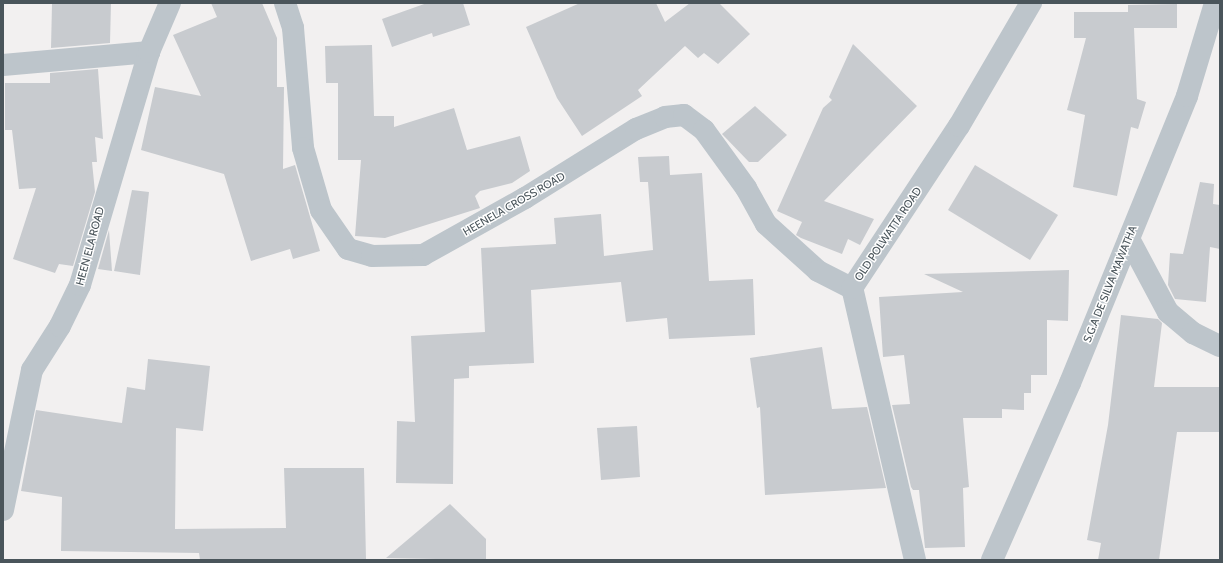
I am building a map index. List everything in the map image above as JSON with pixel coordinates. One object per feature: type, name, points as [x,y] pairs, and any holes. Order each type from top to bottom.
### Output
[{"type":"street","name":"HEEN ELA ROAD","points":[[3,510],[32,370],[60,326],[80,285],[148,52],[170,3]]},
{"type":"street","name":"HEENELA CROSS ROAD","points":[[285,3],[293,28],[303,148],[321,210],[348,249],[372,256],[423,255],[532,194],[636,129],[665,117],[684,115],[704,130],[746,188],[766,224],[818,271],[852,288]]},
{"type":"street","name":"OLD POLWATTA ROAD","points":[[914,560],[852,288],[959,126],[1031,3]]},
{"type":"street","name":"S.G.A DE SILVA MAWATHA","points":[[992,560],[1129,239],[1187,96],[1215,3]]},
{"type":"street","points":[[3,65],[148,52]]},
{"type":"street","points":[[1129,239],[1168,312],[1193,333],[1220,346]]},
{"type":"building","points":[[111,3],[110,43],[51,48],[52,4]]},
{"type":"building","points":[[211,3],[262,3],[277,38],[277,87],[284,87],[283,169],[295,165],[320,251],[293,259],[290,249],[251,261],[224,174],[141,150],[155,87],[201,96],[173,35],[217,17]]},
{"type":"building","points":[[427,3],[463,3],[470,25],[433,37],[432,33],[392,47],[382,19]]},
{"type":"building","points":[[580,3],[656,3],[665,22],[690,3],[719,3],[750,34],[718,64],[704,53],[698,58],[685,46],[638,90],[642,96],[582,136],[557,98],[526,27]]},
{"type":"building","points":[[1177,4],[1177,28],[1134,28],[1137,99],[1146,102],[1138,129],[1131,127],[1117,196],[1073,187],[1085,115],[1067,110],[1086,38],[1074,38],[1074,12],[1128,12],[1128,5]]},
{"type":"building","points":[[853,44],[917,106],[824,201],[874,219],[860,245],[848,239],[842,254],[796,235],[802,222],[777,211],[823,108],[832,100],[829,97]]},
{"type":"building","points":[[372,45],[374,116],[394,116],[394,127],[454,108],[467,150],[520,136],[530,171],[512,183],[480,191],[475,196],[480,208],[385,238],[355,236],[361,160],[338,160],[338,83],[326,83],[325,46]]},
{"type":"building","points":[[98,69],[103,139],[95,137],[97,162],[92,162],[95,192],[73,266],[59,264],[55,273],[13,259],[36,188],[19,189],[12,130],[5,130],[5,83],[50,83],[50,73]]},
{"type":"building","points":[[755,106],[787,135],[758,162],[749,162],[722,134]]},
{"type":"building","points":[[669,156],[670,175],[702,173],[709,281],[753,279],[755,335],[669,339],[667,318],[626,322],[621,282],[531,290],[534,363],[469,366],[469,378],[454,379],[453,484],[396,483],[397,421],[415,422],[411,336],[485,332],[481,248],[556,244],[554,218],[601,214],[604,256],[653,250],[648,182],[640,182],[638,157]]},
{"type":"building","points":[[975,165],[1058,215],[1030,260],[948,210]]},
{"type":"building","points":[[1200,182],[1214,184],[1213,204],[1220,205],[1220,249],[1210,247],[1206,302],[1175,299],[1168,285],[1170,253],[1183,254]]},
{"type":"building","points":[[132,190],[149,192],[140,275],[114,271]]},
{"type":"building","points":[[109,230],[112,271],[98,269]]},
{"type":"building","points":[[1069,270],[1068,321],[1047,320],[1047,375],[1031,375],[1031,393],[1024,393],[1024,410],[1002,409],[1002,418],[963,418],[969,487],[963,488],[965,547],[925,548],[919,490],[913,490],[911,487],[892,405],[910,404],[904,355],[883,357],[879,297],[963,292],[924,274]]},
{"type":"building","points":[[1121,315],[1158,319],[1162,323],[1154,387],[1220,387],[1220,432],[1177,432],[1159,560],[1098,560],[1101,543],[1087,540],[1108,425]]},
{"type":"building","points":[[822,347],[832,409],[867,407],[886,488],[765,495],[760,407],[757,408],[750,358]]},
{"type":"building","points":[[148,359],[210,366],[203,431],[176,428],[175,529],[286,528],[284,468],[364,468],[366,559],[200,560],[199,553],[61,551],[62,497],[21,491],[36,410],[122,423],[127,387],[145,390]]},
{"type":"building","points":[[637,426],[640,477],[601,480],[597,428]]},
{"type":"building","points":[[450,504],[486,539],[486,560],[386,558]]}]
